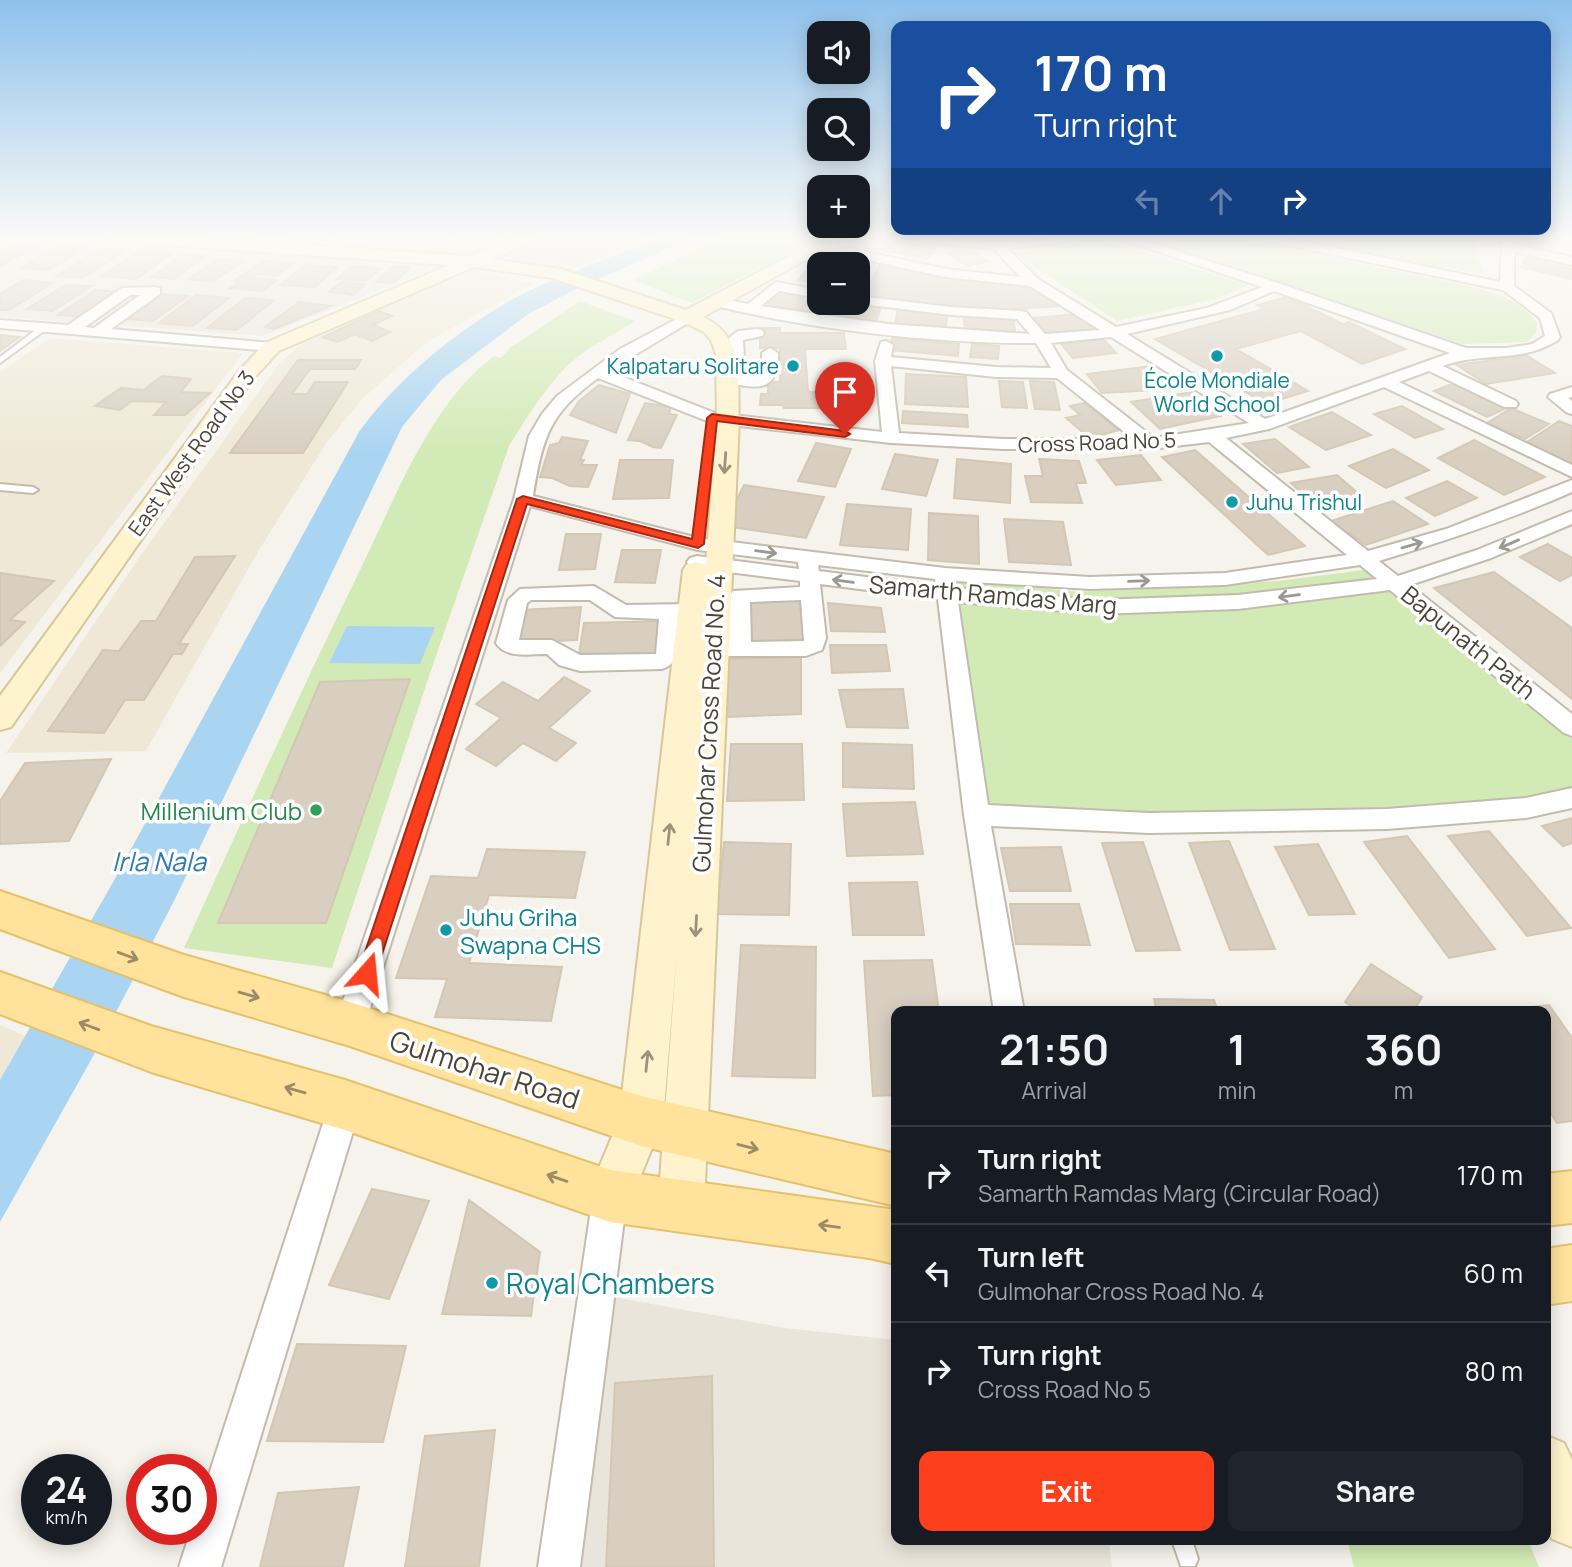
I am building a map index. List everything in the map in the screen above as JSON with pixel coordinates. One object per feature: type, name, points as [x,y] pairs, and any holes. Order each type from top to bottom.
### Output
[{"type":"main road","name":"Gulmohar Road","points":[[0,910],[184,976],[350,1024],[663,1126],[891,1179]]},
{"type":"main road","points":[[13,998],[151,1049],[345,1105],[610,1196],[891,1236]]},
{"type":"main road","points":[[1551,1199],[1572,1197]]},
{"type":"main road","points":[[1551,1276],[1572,1273]]},
{"type":"street","points":[[71,330],[100,310]]},
{"type":"street","points":[[97,332],[128,310]]},
{"type":"street","name":"East West Road No 3","points":[[0,719],[246,375],[272,347],[356,310]]},
{"type":"street","points":[[668,310],[728,337],[757,333]]},
{"type":"street","points":[[350,1024],[523,499],[537,435],[566,394],[621,355],[702,310]]},
{"type":"street","points":[[758,310],[821,323],[888,330],[1041,338],[1114,333],[1208,310]]},
{"type":"street","points":[[891,438],[883,361],[893,310]]},
{"type":"street","points":[[942,310],[1021,315],[1041,338],[1061,373],[1150,444]]},
{"type":"street","points":[[1078,310],[1263,425]]},
{"type":"street","points":[[1342,310],[1464,353]]},
{"type":"street","points":[[1538,310],[1546,316],[1553,337],[1572,342]]},
{"type":"street","points":[[960,312],[960,335]]},
{"type":"street","points":[[821,323],[823,315]]},
{"type":"street","name":"Gulmohar Cross Road No. 4","points":[[688,317],[702,331],[738,402]]},
{"type":"street","points":[[0,324],[272,347]]},
{"type":"street","points":[[728,337],[738,402]]},
{"type":"street","name":"Gulmohar Cross Road No. 4","points":[[681,1206],[663,1126],[680,612],[708,554],[738,402],[726,354],[728,337]]},
{"type":"street","name":"Cross Road No 5","points":[[597,372],[891,438],[1003,444],[1150,444],[1213,436],[1263,425],[1464,353],[1506,353],[1536,348],[1553,337]]},
{"type":"street","points":[[738,402],[768,377],[770,353]]},
{"type":"street","points":[[883,361],[996,372],[1061,373]]},
{"type":"street","points":[[1431,366],[1510,404]]},
{"type":"street","points":[[1452,376],[1424,388],[1459,407]]},
{"type":"street","points":[[1387,382],[1572,471]]},
{"type":"street","points":[[1572,392],[1556,397],[1572,409]]},
{"type":"street","points":[[868,395],[885,394]]},
{"type":"street","name":"Bapunath Path","points":[[1213,436],[1367,558],[1572,727]]},
{"type":"street","name":"Samarth Ramdas Marg","points":[[523,499],[708,554],[809,575],[946,584],[1090,583],[1211,579],[1367,558],[1453,533],[1572,485]]},
{"type":"street","points":[[1523,507],[1566,525]]},
{"type":"street","name":"Samarth Ramdas Marg","points":[[946,584],[1097,607],[1238,602],[1397,583],[1566,525]]},
{"type":"street","name":"Gulmohar Cross Road No. 4","points":[[610,1196],[663,1126],[726,649],[708,554]]},
{"type":"street","points":[[809,575],[815,638],[811,648],[726,649],[740,596],[809,575]]},
{"type":"street","points":[[946,584],[977,815],[1008,1006]]},
{"type":"street","points":[[594,593],[622,612],[680,612],[667,656],[660,662],[576,663],[567,660],[552,647],[514,647],[507,643],[517,600],[527,594],[594,593]]},
{"type":"street","points":[[977,815],[1149,823],[1387,819],[1526,808],[1572,798]]},
{"type":"street","points":[[200,1567],[345,1105]]},
{"type":"street","points":[[559,1567],[610,1196]]},
{"type":"street","points":[[1551,1475],[1572,1519]]},
{"type":"lane","points":[[0,361],[48,328]]},
{"type":"lane","points":[[0,486],[33,490]]},
{"type":"shaded area","points":[[0,310],[328,310],[263,336],[0,317]]},
{"type":"shaded area","points":[[375,310],[484,310],[428,341],[362,399],[327,442],[259,550],[146,751],[6,753],[141,555],[281,361],[302,344]]},
{"type":"shaded area","points":[[50,338],[243,353],[0,673],[0,372]]},
{"type":"shaded area","points":[[0,1025],[25,1036],[0,1080]]},
{"type":"shaded area","points":[[608,1296],[785,1328],[891,1339],[891,1545],[1110,1545],[1112,1567],[572,1567]]},
{"type":"green space","points":[[566,310],[605,310],[635,321],[569,364],[541,398],[509,446],[332,968],[184,948],[315,663],[417,453],[451,399],[471,376],[494,356],[501,358],[511,347]]},
{"type":"green space","points":[[1101,310],[1166,310],[1117,321]]},
{"type":"green space","points":[[1361,310],[1525,310],[1537,323],[1536,332],[1527,342],[1463,344]]},
{"type":"green space","points":[[1379,568],[1572,731],[1572,789],[1503,803],[1333,813],[1171,816],[984,810],[950,577],[1078,592],[1278,581]]},
{"type":"green space","points":[[1348,1545],[1530,1545],[1539,1567],[1354,1567]]},
{"type":"water","name":"Irla Nala","points":[[494,310],[535,310],[441,380],[402,427],[175,899],[91,1060],[0,1222],[0,1080],[112,884],[359,432],[386,399],[417,368]]},
{"type":"water","points":[[347,626],[435,627],[420,664],[329,663]]},
{"type":"building","points":[[65,310],[94,310],[84,317],[58,315]]},
{"type":"building","points":[[139,310],[168,310],[153,321],[126,319]]},
{"type":"building","points":[[176,310],[213,310],[193,326],[159,323]]},
{"type":"building","points":[[230,310],[262,310],[237,330],[207,328]]},
{"type":"building","points":[[288,310],[321,310],[274,329],[265,327]]},
{"type":"building","points":[[870,310],[880,310],[876,321],[830,316],[870,315]]},
{"type":"building","points":[[898,310],[948,312],[945,329],[895,325]]},
{"type":"building","name":"École Mondiale World School","points":[[1260,310],[1314,310],[1343,324],[1349,322],[1405,349],[1362,364],[1301,331],[1236,349],[1308,391],[1266,404],[1155,339]]},
{"type":"building","points":[[378,311],[392,316],[373,325],[390,332],[372,341],[355,334],[337,342],[323,337]]},
{"type":"building","points":[[1079,314],[1093,330],[1044,335],[1032,318]]},
{"type":"building","points":[[964,315],[1013,317],[1015,333],[965,331]]},
{"type":"building","name":"Kalpataru Solitare","points":[[760,328],[780,328],[780,333],[844,333],[846,349],[805,349],[808,392],[842,392],[843,408],[784,408],[782,405],[760,405],[761,394],[768,394],[768,382],[780,382],[780,348],[760,348]]},
{"type":"building","points":[[0,335],[20,337],[0,351]]},
{"type":"building","points":[[892,338],[959,344],[958,356],[890,350]]},
{"type":"building","points":[[1103,339],[1116,353],[1073,358],[1061,344]]},
{"type":"building","points":[[972,344],[999,346],[998,359],[970,357]]},
{"type":"building","points":[[1526,355],[1555,373],[1486,384],[1457,365]]},
{"type":"building","points":[[298,360],[361,360],[355,369],[310,369],[292,394],[307,394],[315,382],[348,382],[303,453],[230,453]]},
{"type":"building","points":[[1152,366],[1174,389],[1102,393],[1087,374]]},
{"type":"building","points":[[906,374],[966,377],[968,407],[905,404]]},
{"type":"building","points":[[162,376],[191,379],[181,392],[210,393],[185,415],[154,415],[166,402],[132,401],[120,410],[95,406],[121,388],[144,390]]},
{"type":"building","points":[[999,381],[1023,382],[1027,408],[1002,407]]},
{"type":"building","points":[[1030,381],[1054,382],[1060,410],[1035,409]]},
{"type":"building","points":[[1459,381],[1511,406],[1487,417],[1434,391]]},
{"type":"building","points":[[599,385],[630,394],[616,433],[570,415],[579,401]]},
{"type":"building","points":[[1192,392],[1221,416],[1160,429],[1131,402]]},
{"type":"building","points":[[645,403],[671,407],[669,414],[677,415],[661,448],[628,440]]},
{"type":"building","points":[[1084,403],[1119,430],[1098,436],[1095,433],[1086,435],[1066,418],[1080,415],[1070,406]]},
{"type":"building","points":[[1402,406],[1443,429],[1415,438],[1374,414]]},
{"type":"building","points":[[1511,408],[1549,424],[1525,439],[1487,423]]},
{"type":"building","points":[[903,411],[967,415],[968,427],[902,423]]},
{"type":"building","points":[[1332,412],[1371,435],[1326,450],[1289,427]]},
{"type":"building","points":[[1559,421],[1572,426],[1572,464],[1524,444]]},
{"type":"building","points":[[562,437],[588,441],[580,460],[584,460],[581,465],[597,465],[588,487],[570,486],[552,478],[540,477],[550,445],[559,443]]},
{"type":"building","points":[[1275,439],[1309,467],[1277,473],[1243,444]]},
{"type":"building","points":[[1474,440],[1545,477],[1504,495],[1438,458]]},
{"type":"building","points":[[816,443],[851,449],[835,487],[798,481]]},
{"type":"building","points":[[1393,449],[1429,470],[1386,488],[1349,466]]},
{"type":"building","name":"Juhu Trishul","points":[[1195,450],[1305,546],[1268,555],[1162,457]]},
{"type":"building","points":[[895,454],[938,460],[926,496],[882,489]]},
{"type":"building","points":[[1141,455],[1161,480],[1116,485],[1097,460]]},
{"type":"building","points":[[957,459],[1011,464],[1010,503],[954,498]]},
{"type":"building","points":[[1039,459],[1079,461],[1086,483],[1076,483],[1082,503],[1031,502],[1025,476],[1043,476]]},
{"type":"building","points":[[620,460],[673,460],[669,498],[613,499]]},
{"type":"building","points":[[1337,475],[1360,495],[1313,503],[1291,483]]},
{"type":"building","points":[[1447,481],[1477,498],[1435,516],[1406,498]]},
{"type":"building","points":[[744,485],[824,497],[806,538],[724,526]]},
{"type":"building","points":[[1393,501],[1428,524],[1366,545],[1331,521]]},
{"type":"building","points":[[847,504],[911,509],[908,550],[840,545]]},
{"type":"building","points":[[929,513],[978,516],[979,564],[928,560]]},
{"type":"building","points":[[1004,519],[1063,522],[1071,565],[1009,562]]},
{"type":"building","points":[[566,534],[601,534],[595,569],[559,570]]},
{"type":"building","points":[[1548,544],[1572,558],[1572,575],[1560,581],[1520,557]]},
{"type":"building","points":[[622,550],[661,550],[655,583],[615,582]]},
{"type":"building","points":[[235,556],[179,644],[188,644],[182,654],[173,654],[144,700],[125,700],[104,733],[48,731],[103,650],[119,651],[141,621],[156,621],[195,557]]},
{"type":"building","points":[[1494,572],[1572,628],[1572,699],[1434,588]]},
{"type":"building","points":[[0,573],[54,581],[10,620],[25,622],[0,646]]},
{"type":"building","points":[[809,596],[811,646],[744,648],[744,597]]},
{"type":"building","points":[[828,603],[881,608],[885,632],[831,631]]},
{"type":"building","points":[[581,607],[577,640],[513,643],[520,610]]},
{"type":"building","points":[[666,621],[663,653],[579,655],[584,623]]},
{"type":"building","points":[[830,645],[886,645],[890,671],[832,673]]},
{"type":"building","points":[[801,657],[801,714],[727,717],[728,659]]},
{"type":"building","points":[[564,677],[590,691],[549,728],[576,743],[556,761],[523,743],[496,766],[466,749],[501,718],[476,704],[503,682],[538,701]]},
{"type":"building","name":"Millenium Club","points":[[410,679],[326,923],[218,923],[320,682]]},
{"type":"building","points":[[903,689],[908,728],[847,727],[839,690]]},
{"type":"building","points":[[843,743],[912,745],[914,789],[843,787]]},
{"type":"building","points":[[731,744],[802,744],[804,800],[727,801]]},
{"type":"building","points":[[111,759],[69,841],[0,844],[0,801],[25,763]]},
{"type":"building","points":[[915,802],[923,854],[847,856],[843,804]]},
{"type":"building","points":[[1572,818],[1572,843],[1563,846],[1542,826]]},
{"type":"building","points":[[1489,831],[1571,928],[1527,936],[1448,836]]},
{"type":"building","points":[[1407,836],[1495,949],[1449,958],[1364,842]]},
{"type":"building","points":[[1229,841],[1275,949],[1230,950],[1189,843]]},
{"type":"building","points":[[724,842],[791,844],[789,915],[717,914]]},
{"type":"building","points":[[1143,842],[1180,950],[1136,951],[1102,843]]},
{"type":"building","points":[[1318,844],[1355,914],[1309,915],[1275,847]]},
{"type":"building","points":[[1061,847],[1071,891],[1010,891],[1001,848]]},
{"type":"building","name":"Juhu Griha Swapna CHS","points":[[487,849],[585,852],[575,898],[489,895],[469,963],[562,967],[551,1021],[435,1017],[447,979],[396,978],[431,876],[478,878]]},
{"type":"building","points":[[917,882],[924,935],[853,935],[849,883]]},
{"type":"building","points":[[1010,904],[1079,904],[1090,945],[1016,944]]},
{"type":"building","points":[[741,945],[816,947],[815,1078],[732,1076]]},
{"type":"building","points":[[932,960],[938,1006],[891,1006],[891,1095],[873,1096],[864,961]]},
{"type":"building","points":[[1371,964],[1422,997],[1417,1006],[1351,1006],[1345,1002]]},
{"type":"building","points":[[1154,999],[1214,1000],[1216,1006],[1156,1006]]},
{"type":"building","points":[[1551,1008],[1572,1038],[1572,1121],[1557,1123],[1551,1114]]},
{"type":"building","points":[[372,1189],[429,1201],[389,1299],[329,1285]]},
{"type":"building","name":"Royal Chambers","points":[[469,1200],[540,1252],[531,1316],[442,1314]]},
{"type":"building","points":[[297,1344],[406,1346],[383,1442],[267,1441]]},
{"type":"building","points":[[712,1376],[714,1567],[606,1567],[615,1383]]},
{"type":"building","points":[[495,1430],[479,1567],[405,1567],[425,1436]]},
{"type":"building","points":[[359,1487],[343,1567],[260,1567],[278,1493]]},
{"type":"place","name":"École Mondiale World School","points":[[1217,356]]},
{"type":"place","name":"Kalpataru Solitare","points":[[793,366]]},
{"type":"place","name":"Juhu Trishul","points":[[1232,502]]},
{"type":"place","name":"Millenium Club","points":[[316,810]]},
{"type":"place","name":"Juhu Griha Swapna CHS","points":[[446,930]]},
{"type":"place","name":"Royal Chambers","points":[[492,1283]]},
{"type":"route","points":[[367,973],[523,499],[698,544],[712,418],[845,434]]}]
